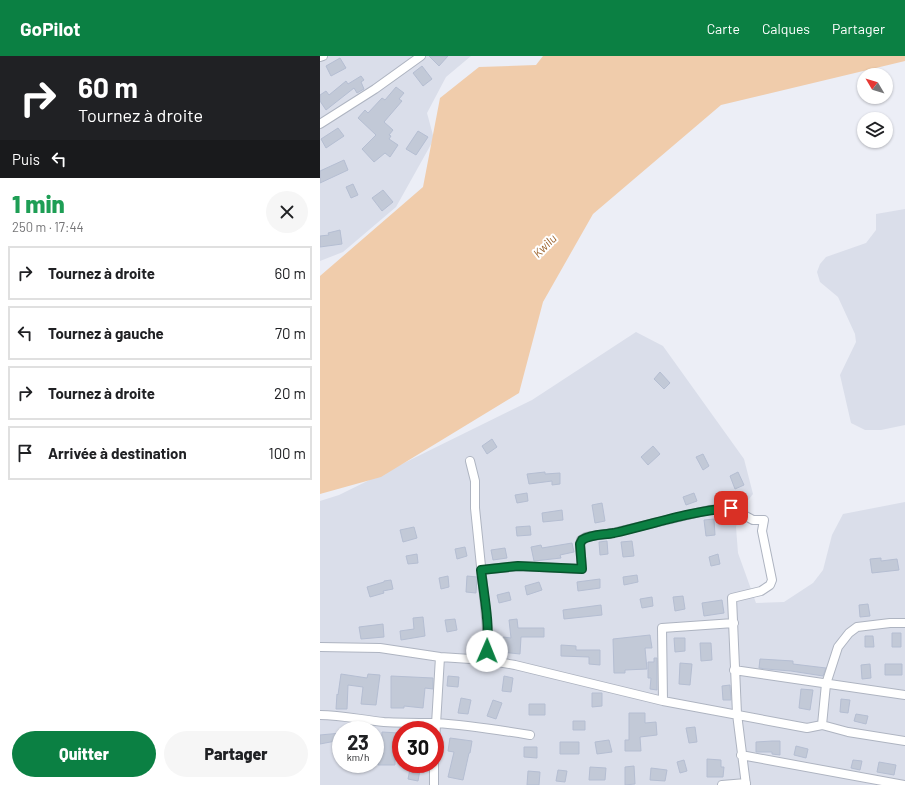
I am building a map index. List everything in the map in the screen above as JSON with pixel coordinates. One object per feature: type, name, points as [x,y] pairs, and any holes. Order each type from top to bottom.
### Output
[{"type":"street","points":[[320,124],[421,56]]},
{"type":"street","points":[[470,461],[475,481],[475,508],[488,642],[486,660]]},
{"type":"street","points":[[481,570],[518,566],[582,569],[580,544],[586,537],[612,534],[709,510],[731,508],[754,520],[764,520],[762,531],[772,580],[770,585],[761,591],[732,598],[737,714],[741,755],[746,784],[722,785]]},
{"type":"street","points":[[663,701],[662,628],[734,623]]},
{"type":"street","points":[[822,725],[826,684],[838,647],[857,627],[890,623],[905,623]]},
{"type":"street","points":[[320,647],[380,648],[440,657],[486,660],[515,665],[663,701],[807,728],[822,725],[848,732],[905,741]]},
{"type":"street","points":[[437,721],[440,657]]},
{"type":"street","points":[[734,670],[905,696]]},
{"type":"street","points":[[320,714],[392,723]]},
{"type":"street","points":[[444,725],[477,727],[530,735]]},
{"type":"street","points":[[741,755],[904,785]]},
{"type":"street","points":[[434,773],[434,785]]},
{"type":"shaded area","points":[[320,56],[471,56],[446,77],[427,113],[434,139],[396,207],[343,252],[320,261]]},
{"type":"shaded area","points":[[905,209],[905,425],[881,430],[865,430],[851,423],[840,375],[856,342],[855,334],[838,297],[820,282],[817,272],[820,264],[826,257],[866,243],[876,230],[876,214]]},
{"type":"shaded area","points":[[636,332],[663,346],[744,459],[753,494],[742,508],[736,527],[738,553],[756,603],[784,602],[813,583],[823,570],[832,535],[843,514],[905,502],[905,785],[320,785],[320,501],[339,495],[532,400]]},
{"type":"water","name":"Kwilu","points":[[543,56],[905,56],[905,61],[876,68],[857,68],[857,72],[721,105],[593,214],[543,302],[519,393],[381,477],[320,494],[320,276],[423,187],[440,98],[479,67],[536,65]]},
{"type":"building","points":[[429,56],[448,56],[439,66]]},
{"type":"building","points":[[340,58],[346,68],[331,76],[326,66]]},
{"type":"building","points":[[422,66],[432,79],[423,86],[413,73]]},
{"type":"building","points":[[361,76],[364,80],[361,82],[364,89],[357,93],[354,88],[326,110],[320,101],[320,95],[326,91],[329,95],[346,81],[348,84]]},
{"type":"building","points":[[396,87],[404,93],[399,99],[402,101],[384,122],[393,130],[389,135],[391,136],[389,139],[398,145],[390,157],[385,153],[374,162],[362,149],[376,135],[358,118],[365,110],[368,113],[382,98],[385,100]]},
{"type":"building","points":[[338,128],[344,136],[326,148],[321,139]]},
{"type":"building","points":[[418,131],[428,137],[416,155],[406,149]]},
{"type":"building","points":[[344,160],[348,170],[320,183],[320,171]]},
{"type":"building","points":[[353,184],[358,195],[351,198],[346,187]]},
{"type":"building","points":[[383,190],[393,202],[382,211],[372,198]]},
{"type":"building","points":[[340,230],[342,244],[320,247],[320,236],[329,235],[328,233]]},
{"type":"building","points":[[660,372],[670,383],[664,389],[654,379]]},
{"type":"building","points":[[492,439],[497,447],[487,454],[482,446]]},
{"type":"building","points":[[653,446],[660,454],[648,465],[641,457]]},
{"type":"building","points":[[703,454],[709,466],[703,470],[696,457]]},
{"type":"building","points":[[545,472],[545,474],[560,473],[560,484],[552,485],[552,481],[529,484],[527,474]]},
{"type":"building","points":[[738,472],[744,485],[735,489],[730,476]]},
{"type":"building","points":[[527,493],[528,501],[517,503],[515,495]]},
{"type":"building","points":[[694,493],[697,501],[686,505],[683,497]]},
{"type":"building","points":[[602,503],[605,521],[595,523],[592,505]]},
{"type":"building","points":[[562,510],[563,520],[543,522],[542,513]]},
{"type":"building","points":[[714,519],[715,535],[706,536],[704,520]]},
{"type":"building","points":[[530,526],[531,535],[517,536],[516,527]]},
{"type":"building","points":[[414,527],[417,538],[403,542],[400,530]]},
{"type":"building","points":[[607,541],[608,554],[600,555],[599,542]]},
{"type":"building","points":[[632,541],[634,556],[623,557],[621,542]]},
{"type":"building","points":[[572,543],[574,552],[560,555],[561,558],[534,561],[531,547],[541,545],[542,548]]},
{"type":"building","points":[[465,547],[467,556],[457,559],[455,549]]},
{"type":"building","points":[[505,548],[507,558],[493,560],[491,550]]},
{"type":"building","points":[[417,554],[418,563],[408,564],[406,556]]},
{"type":"building","points":[[718,554],[720,564],[711,566],[709,557]]},
{"type":"building","points":[[881,558],[881,561],[897,559],[899,570],[872,573],[870,559]]},
{"type":"building","points":[[637,575],[638,582],[624,585],[623,577]]},
{"type":"building","points":[[448,576],[449,587],[441,589],[439,578]]},
{"type":"building","points":[[467,576],[477,577],[476,593],[466,592]]},
{"type":"building","points":[[600,579],[600,588],[578,591],[577,582]]},
{"type":"building","points":[[391,580],[393,589],[383,591],[384,593],[370,597],[367,587]]},
{"type":"building","points":[[539,582],[542,590],[527,595],[525,586]]},
{"type":"building","points":[[509,592],[511,600],[499,603],[497,595]]},
{"type":"building","points":[[683,596],[685,609],[675,611],[673,597]]},
{"type":"building","points":[[652,597],[653,606],[642,608],[640,599]]},
{"type":"building","points":[[722,600],[724,613],[704,616],[702,603]]},
{"type":"building","points":[[868,604],[870,616],[860,617],[859,605]]},
{"type":"building","points":[[601,605],[602,615],[564,619],[563,610]]},
{"type":"building","points":[[423,617],[425,636],[401,640],[400,631],[414,629],[413,618]]},
{"type":"building","points":[[455,619],[457,630],[447,632],[445,620]]},
{"type":"building","points":[[517,619],[518,628],[544,628],[544,637],[521,637],[520,654],[501,652],[503,637],[511,638],[509,620]]},
{"type":"building","points":[[383,624],[384,637],[361,639],[359,627]]},
{"type":"building","points":[[892,633],[901,633],[901,647],[892,647]]},
{"type":"building","points":[[650,635],[652,648],[645,648],[647,669],[625,670],[625,673],[614,673],[613,639]]},
{"type":"building","points":[[865,636],[873,636],[874,647],[865,647]]},
{"type":"building","points":[[674,638],[685,638],[685,651],[675,652]]},
{"type":"building","points":[[700,643],[711,643],[712,660],[701,661]]},
{"type":"building","points":[[561,645],[576,646],[576,650],[600,650],[600,665],[589,664],[589,657],[561,656]]},
{"type":"building","points":[[654,658],[657,658],[657,690],[650,689],[651,678],[648,678],[648,662],[654,662]]},
{"type":"building","points":[[760,659],[793,661],[793,664],[826,668],[823,676],[766,669],[759,668]]},
{"type":"building","points":[[680,663],[692,664],[690,685],[679,684]]},
{"type":"building","points":[[870,664],[871,678],[862,679],[861,665]]},
{"type":"building","points":[[885,664],[902,664],[902,675],[885,675]]},
{"type":"building","points":[[341,674],[367,678],[368,674],[380,675],[376,705],[361,704],[363,687],[348,685],[347,709],[336,709]]},
{"type":"building","points":[[391,676],[433,678],[433,689],[425,688],[423,708],[404,706],[404,708],[391,708]]},
{"type":"building","points":[[448,676],[459,677],[458,687],[447,686]]},
{"type":"building","points":[[504,676],[513,678],[511,692],[502,691]]},
{"type":"building","points":[[730,685],[731,700],[723,700],[722,686]]},
{"type":"building","points":[[801,689],[813,690],[810,710],[799,708]]},
{"type":"building","points":[[592,693],[602,693],[602,706],[592,707]]},
{"type":"building","points":[[461,698],[471,700],[468,714],[458,713]]},
{"type":"building","points":[[841,699],[850,700],[848,713],[840,712]]},
{"type":"building","points":[[493,700],[502,703],[496,719],[487,716]]},
{"type":"building","points":[[529,704],[545,704],[545,715],[529,715]]},
{"type":"building","points":[[629,713],[645,713],[645,723],[656,722],[657,735],[640,737],[641,751],[625,751],[625,740],[629,740]]},
{"type":"building","points":[[856,714],[868,716],[866,724],[854,721]]},
{"type":"building","points":[[573,721],[585,721],[585,730],[573,730]]},
{"type":"building","points":[[695,727],[697,742],[689,743],[686,728]]},
{"type":"building","points":[[384,732],[392,733],[392,765],[384,765]]},
{"type":"building","points":[[332,734],[332,742],[320,744],[320,735]]},
{"type":"building","points":[[450,738],[472,741],[463,780],[448,777],[454,752],[448,751]]},
{"type":"building","points":[[609,740],[612,752],[597,754],[595,742]]},
{"type":"building","points":[[780,741],[780,755],[772,754],[772,752],[756,752],[756,742]]},
{"type":"building","points":[[560,742],[579,742],[579,754],[560,754]]},
{"type":"building","points":[[796,746],[808,749],[806,758],[794,755]]},
{"type":"building","points":[[524,747],[537,747],[537,758],[524,757]]},
{"type":"building","points":[[707,759],[721,760],[721,767],[724,767],[723,777],[707,777]]},
{"type":"building","points":[[684,760],[687,771],[680,773],[677,762]]},
{"type":"building","points":[[853,760],[862,761],[860,770],[851,768]]},
{"type":"building","points":[[879,762],[896,765],[894,775],[877,772]]},
{"type":"building","points":[[634,766],[635,784],[625,785],[625,767]]},
{"type":"building","points":[[590,767],[606,768],[605,780],[589,780]]},
{"type":"building","points":[[651,768],[667,770],[665,781],[650,780]]},
{"type":"building","points":[[558,770],[567,771],[565,782],[556,781]]},
{"type":"building","points":[[528,771],[540,772],[539,785],[527,785]]},
{"type":"building","points":[[409,773],[419,773],[418,781],[408,779]]},
{"type":"route","points":[[487,651],[488,642],[481,570],[518,566],[582,569],[580,544],[586,537],[612,534],[709,510],[731,508]]}]
